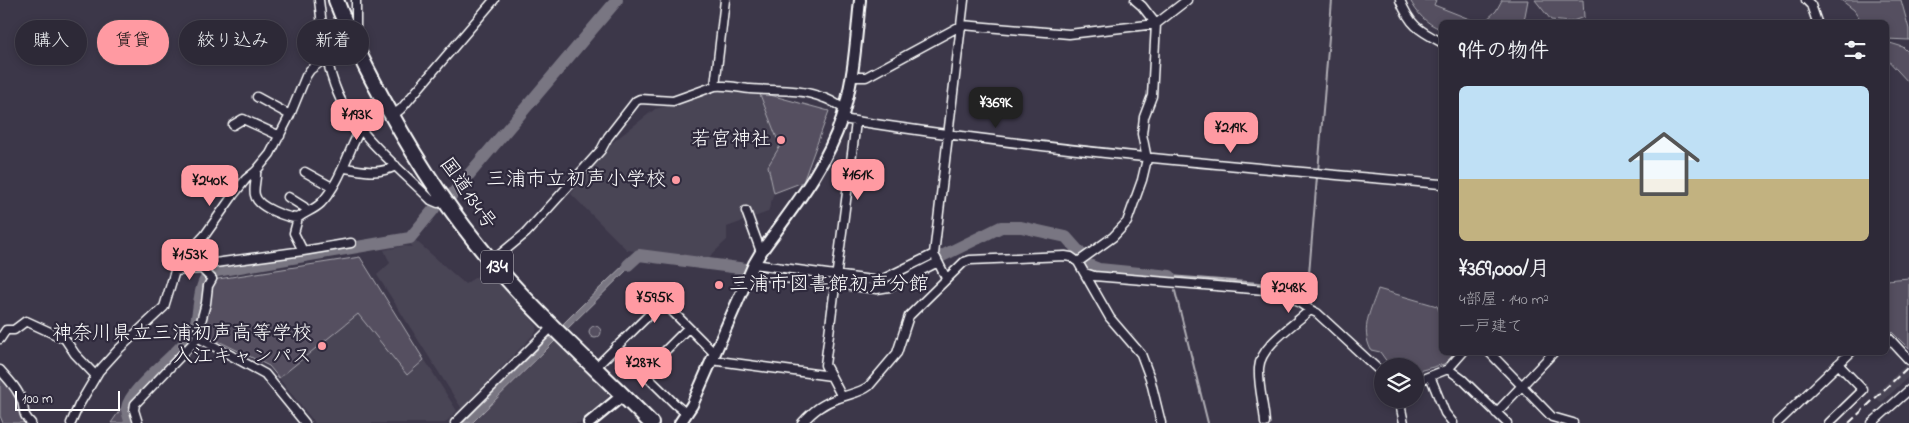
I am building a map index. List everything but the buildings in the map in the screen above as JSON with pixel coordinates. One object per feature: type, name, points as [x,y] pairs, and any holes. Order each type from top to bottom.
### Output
[{"type":"highway","name":"国道134号","points":[[336,0],[343,20]]},
{"type":"highway","name":"国道134号","points":[[364,65],[392,116],[445,200],[492,261],[557,330],[652,423]]},
{"type":"street","points":[[319,0],[322,20]]},
{"type":"street","points":[[356,0],[356,20]]},
{"type":"street","points":[[392,116],[401,109],[494,0]]},
{"type":"street","points":[[716,86],[725,0]]},
{"type":"street","points":[[680,423],[687,414],[761,252],[822,165],[843,114],[851,77],[860,0]]},
{"type":"street","points":[[946,278],[936,258],[964,0]]},
{"type":"street","points":[[1078,262],[1113,236],[1126,222],[1148,158],[1142,134],[1144,117],[1152,96],[1156,24],[1135,0]]},
{"type":"street","points":[[851,77],[866,77],[962,25],[1069,34],[1156,24],[1187,0]]},
{"type":"street","points":[[1400,0],[1414,25],[1439,41]]},
{"type":"street","points":[[1806,0],[1811,5],[1817,20]]},
{"type":"street","points":[[72,423],[79,405],[96,376],[119,348],[164,307],[175,271],[190,249],[205,235],[246,179],[256,171],[270,154],[290,115],[306,76],[310,70],[318,65]]},
{"type":"street","points":[[329,65],[345,109],[361,128],[434,203],[445,200]]},
{"type":"street","points":[[492,261],[526,233],[601,150],[608,137],[636,101],[646,98],[658,101],[673,100],[716,86],[808,93],[825,98],[843,114],[856,122],[948,135],[1148,158],[1439,184]]},
{"type":"street","points":[[257,97],[290,115]]},
{"type":"street","points":[[233,124],[243,119],[280,136]]},
{"type":"street","points":[[842,397],[825,365],[856,122]]},
{"type":"street","points":[[256,171],[254,194],[258,202],[269,209],[298,218],[321,203],[345,168],[361,128]]},
{"type":"street","points":[[345,168],[381,172],[396,166]]},
{"type":"street","points":[[305,172],[332,187]]},
{"type":"street","points":[[288,197],[304,207],[307,212]]},
{"type":"street","points":[[746,211],[761,252]]},
{"type":"street","points":[[298,218],[294,234],[303,251]]},
{"type":"street","points":[[175,271],[203,269],[215,263],[351,243]]},
{"type":"street","points":[[802,423],[814,410],[842,397],[864,390],[875,379],[897,353],[909,316],[957,266],[970,260],[1065,256],[1071,257],[1078,262],[1110,318],[1142,354],[1161,423]]},
{"type":"street","points":[[752,269],[836,280],[879,281],[936,258]]},
{"type":"street","points":[[138,423],[134,410],[135,404],[196,340],[212,279],[203,269]]},
{"type":"street","points":[[1085,273],[1094,276],[1277,291],[1286,294],[1317,313],[1374,366]]},
{"type":"street","points":[[596,367],[660,304],[664,304],[688,328],[712,357],[831,376]]},
{"type":"street","points":[[1265,423],[1259,374],[1261,359],[1273,343],[1310,310]]},
{"type":"street","points":[[0,339],[6,330],[14,330],[26,321],[65,339],[75,354],[96,376]]},
{"type":"street","points":[[643,373],[688,328]]},
{"type":"street","points":[[455,423],[557,330]]},
{"type":"street","points":[[196,336],[265,374],[305,423]]},
{"type":"street","points":[[1889,338],[1909,360]]},
{"type":"street","points":[[616,346],[687,414]]},
{"type":"street","points":[[1424,378],[1448,368],[1460,355]]},
{"type":"street","points":[[1492,355],[1552,417],[1573,423]]},
{"type":"street","points":[[1496,412],[1551,355]]},
{"type":"street","points":[[1779,422],[1848,355]]},
{"type":"street","points":[[1829,423],[1863,390],[1838,364]]},
{"type":"street","points":[[1448,368],[1507,423]]},
{"type":"street","points":[[0,370],[13,385],[22,401],[24,415],[31,423]]},
{"type":"street","points":[[1430,376],[1445,413],[1453,423]]},
{"type":"street","points":[[1872,423],[1909,390]]},
{"type":"street","points":[[589,423],[623,394]]},
{"type":"street","points":[[1401,408],[1404,423]]},
{"type":"shaded area","points":[[1410,0],[1436,0],[1434,5],[1472,20],[1439,20],[1439,28],[1422,18]]},
{"type":"shaded area","points":[[1502,0],[1528,0],[1524,20],[1486,20],[1496,11]]},
{"type":"shaded area","points":[[1535,0],[1583,0],[1584,17],[1576,20],[1551,20]]},
{"type":"shaded area","points":[[1841,0],[1901,0],[1909,29],[1909,40],[1889,39],[1889,20],[1861,20],[1854,10]]},
{"type":"shaded area","points":[[1889,44],[1903,47],[1909,53],[1909,83],[1889,61]]},
{"type":"shaded area","name":"三浦市立初声小学校","points":[[721,91],[759,92],[780,146],[768,166],[774,193],[768,212],[727,227],[727,240],[707,259],[627,250],[571,194],[594,163],[613,142],[655,109]]},
{"type":"shaded area","points":[[759,92],[829,111],[803,182],[774,193],[768,166],[780,146]]},
{"type":"shaded area","points":[[414,239],[465,284],[488,269],[537,326],[536,332],[462,409],[377,275],[390,263],[384,250],[404,246],[413,247],[410,244]]},
{"type":"shaded area","points":[[638,254],[641,256],[472,423],[463,423],[580,307],[628,261]]},
{"type":"shaded area","name":"神奈川県立三浦初声高等学校 入江キャンパス","points":[[360,257],[457,411],[445,423],[315,423],[269,366],[202,333],[218,279]]},
{"type":"shaded area","points":[[360,257],[424,360],[407,375],[358,314],[279,378],[269,366],[202,333],[213,283],[218,279]]},
{"type":"shaded area","points":[[1909,278],[1909,349],[1889,329],[1889,280]]},
{"type":"shaded area","points":[[1378,289],[1437,306],[1439,310],[1439,355],[1453,355],[1444,364],[1424,370],[1424,358],[1384,358],[1380,352],[1371,350],[1366,334],[1368,319]]},
{"type":"shaded area","points":[[593,326],[597,326],[601,332],[597,338],[593,338],[589,334],[589,330]]},
{"type":"shaded area","points":[[556,341],[608,393],[608,397],[587,415],[581,423],[473,423]]},
{"type":"shaded area","points":[[1909,362],[1909,376],[1881,403],[1874,395]]},
{"type":"shaded area","points":[[0,378],[16,397],[25,423],[3,423],[0,416]]},
{"type":"shaded area","points":[[127,400],[124,410],[125,423],[111,423]]},
{"type":"waterway","points":[[450,197],[617,0]]},
{"type":"waterway","points":[[1318,172],[1332,0]]},
{"type":"waterway","points":[[1171,278],[1170,276],[1296,286],[1304,281],[1309,274],[1317,177]]},
{"type":"waterway","points":[[131,423],[127,410],[130,400],[136,391],[190,336],[196,320],[202,286],[211,272],[410,238],[434,209]]},
{"type":"waterway","points":[[867,285],[878,286],[887,283],[1001,227],[1021,227],[1066,237],[1082,255]]},
{"type":"waterway","points":[[628,265],[639,255],[840,281]]},
{"type":"waterway","points":[[1089,265],[1099,269],[1170,276]]},
{"type":"waterway","points":[[1175,291],[1208,423]]},
{"type":"railway","points":[[1849,423],[1909,366]]},
{"type":"place","name":"若宮神社","points":[[781,140]]},
{"type":"place","name":"三浦市立初声小学校","points":[[676,180]]},
{"type":"place","name":"三浦市図書館初声分館","points":[[719,285]]},
{"type":"place","name":"神奈川県立三浦初声高等学校 入江キャンパス","points":[[322,346]]}]
